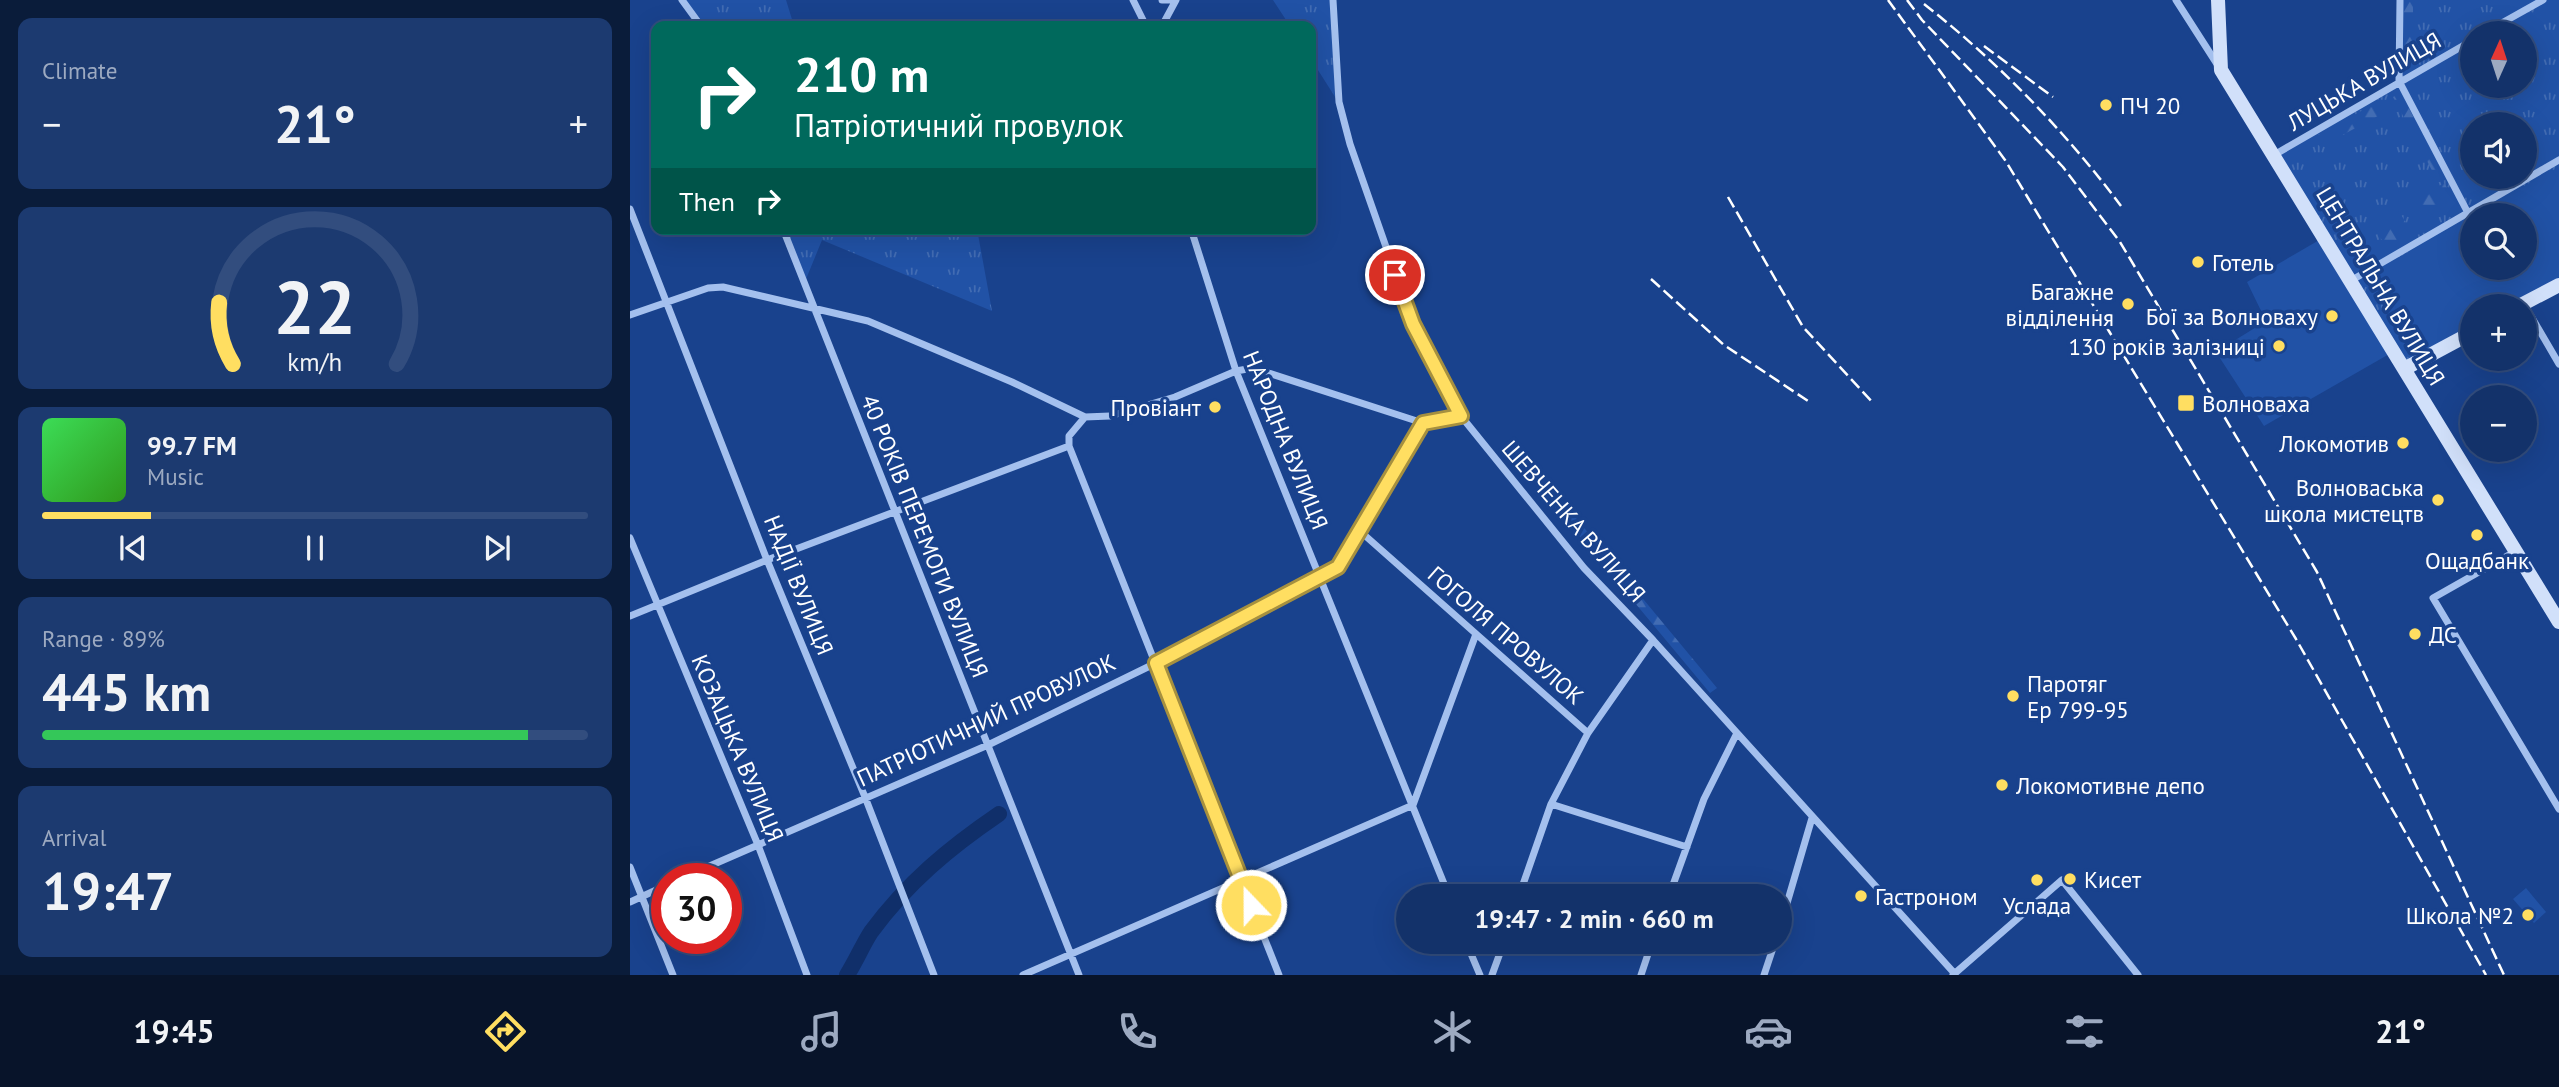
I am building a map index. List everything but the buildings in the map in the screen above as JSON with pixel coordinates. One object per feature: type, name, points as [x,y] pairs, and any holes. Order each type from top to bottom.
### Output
[{"type":"main road","name":"ЦЕНТРАЛЬНА ВУЛИЦЯ","points":[[2218,0],[2221,70],[2559,622]]},
{"type":"main road","points":[[2537,297],[2559,285]]},
{"type":"main road","points":[[2404,369],[2460,339]]},
{"type":"street","points":[[682,0],[697,21]]},
{"type":"street","points":[[1133,0],[1144,21]]},
{"type":"street","points":[[1162,0],[1174,0],[1164,21]]},
{"type":"street","name":"ШЕВЧЕНКА ВУЛИЦЯ","points":[[1333,0],[1339,102],[1350,144],[1413,324],[1461,416],[1584,568],[1653,640],[1954,974]]},
{"type":"street","points":[[2176,0],[2221,70]]},
{"type":"street","points":[[2400,0],[2399,81],[2463,203]]},
{"type":"street","points":[[2505,21],[2543,0]]},
{"type":"street","name":"ЛУЦЬКА ВУЛИЦЯ","points":[[2274,155],[2460,47]]},
{"type":"street","points":[[2485,203],[2559,160]]},
{"type":"street","name":"НАДІЇ ВУЛИЦЯ","points":[[630,209],[766,561],[865,797],[934,975]]},
{"type":"street","points":[[2351,280],[2460,218]]},
{"type":"street","name":"40 РОКІВ ПЕРЕМОГИ ВУЛИЦЯ","points":[[785,235],[1079,975]]},
{"type":"street","name":"НАРОДНА ВУЛИЦЯ","points":[[1193,235],[1236,371],[1443,884]]},
{"type":"street","points":[[630,315],[708,288],[723,287],[868,321],[1012,382],[1084,417],[1110,416],[1175,397],[1236,371],[1253,368],[1423,423],[1461,416]]},
{"type":"street","points":[[2537,329],[2559,364]]},
{"type":"street","points":[[1084,417],[1069,436],[1069,446],[1279,975]]},
{"type":"street","name":"ПАТРІОТИЧНИЙ ПРОВУЛОК","points":[[717,863],[988,745],[1156,663],[1338,567],[1423,423]]},
{"type":"street","points":[[630,616],[766,561],[896,514],[1069,446]]},
{"type":"street","name":"ГОГОЛЯ ПРОВУЛОК","points":[[1360,532],[1588,733],[1551,804],[1523,884]]},
{"type":"street","name":"КОЗАЦЬКА ВУЛИЦЯ","points":[[630,538],[758,845],[807,975]]},
{"type":"street","points":[[2516,551],[2432,598],[2559,810]]},
{"type":"street","points":[[1023,975],[1413,805],[1476,635]]},
{"type":"street","points":[[1588,733],[1653,640]]},
{"type":"street","points":[[1673,884],[1704,799],[1737,733]]},
{"type":"street","points":[[1551,804],[1687,847]]},
{"type":"street","points":[[1792,886],[1812,818]]},
{"type":"street","points":[[630,867],[673,975]]},
{"type":"street","points":[[1954,974],[2062,880],[2138,975]]},
{"type":"street","points":[[630,902],[651,892]]},
{"type":"street","points":[[1471,954],[1480,975]]},
{"type":"street","points":[[1492,975],[1500,954]]},
{"type":"street","points":[[1641,975],[1649,954]]},
{"type":"street","points":[[1764,975],[1771,954]]},
{"type":"green space","points":[[682,0],[786,0],[792,21],[697,21]]},
{"type":"green space","points":[[1273,0],[1333,0],[1337,100],[1316,67],[1316,21],[1287,21]]},
{"type":"green space","points":[[2400,0],[2559,0],[2559,285],[2537,297],[2537,294],[2460,294],[2460,318],[2408,367],[2277,153],[2399,81]]},
{"type":"green space","points":[[2403,0],[2413,0],[2413,66],[2402,67]]},
{"type":"green space","points":[[2401,93],[2443,174],[2436,178],[2393,97]]},
{"type":"green space","points":[[2372,105],[2378,116],[2320,147],[2314,137]]},
{"type":"green space","points":[[2552,170],[2559,181],[2559,277],[2529,294],[2460,294],[2460,332],[2422,353],[2375,271],[2460,222],[2460,280],[2537,280],[2537,203],[2494,203],[2519,189],[2537,189],[2537,179]]},
{"type":"green space","points":[[2444,183],[2458,205],[2431,222],[2425,220],[2413,202]]},
{"type":"green space","points":[[2398,210],[2410,229],[2408,236],[2387,248],[2373,226]]},
{"type":"green space","points":[[785,235],[978,235],[992,311],[822,240],[804,284]]},
{"type":"green space","points":[[2321,239],[2391,353],[2264,426],[2216,352],[2266,321],[2247,282]]},
{"type":"green space","points":[[1512,441],[1717,688],[1710,693],[1505,447]]},
{"type":"green space","points":[[2526,888],[2546,912],[2534,923],[2513,899]]},
{"type":"waterway","points":[[847,975],[871,932],[914,882],[946,853],[999,814]]},
{"type":"railway","points":[[1888,0],[2005,160],[2296,639],[2486,975]]},
{"type":"railway","points":[[1907,0],[1922,20],[2063,167],[2120,242],[2317,572],[2504,975]]},
{"type":"railway","points":[[1924,4],[1978,49],[2054,124],[2121,206]]},
{"type":"railway","points":[[1984,46],[2053,97]]},
{"type":"railway","points":[[1728,197],[1803,327],[1874,404]]},
{"type":"railway","points":[[1651,279],[1724,345],[1811,403]]},
{"type":"place","name":"ПЧ 20","points":[[2106,105]]},
{"type":"place","name":"Готель","points":[[2198,262]]},
{"type":"place","name":"Багажне відділення","points":[[2128,304]]},
{"type":"place","name":"Бої за Волноваху","points":[[2332,316]]},
{"type":"place","name":"130 років залізниці","points":[[2279,346]]},
{"type":"place","name":"Волноваха","points":[[2186,403]]},
{"type":"place","name":"Провіант","points":[[1215,407]]},
{"type":"place","name":"Локомотив","points":[[2403,443]]},
{"type":"place","name":"Волноваська школа мистецтв","points":[[2438,500]]},
{"type":"place","name":"Ощадбанк","points":[[2477,535]]},
{"type":"place","name":"ДС","points":[[2415,634]]},
{"type":"place","name":"Паротяг Ер 799-95","points":[[2013,696]]},
{"type":"place","name":"Локомотивне депо","points":[[2002,785]]},
{"type":"place","name":"Кисет","points":[[2070,879]]},
{"type":"place","name":"Услада","points":[[2037,880]]},
{"type":"place","name":"Гастроном","points":[[1861,896]]},
{"type":"place","name":"Школа №2","points":[[2528,915]]},
{"type":"route","points":[[1251,905],[1156,663],[1338,567],[1423,423],[1461,416],[1437,375],[1413,324],[1395,275]]}]
